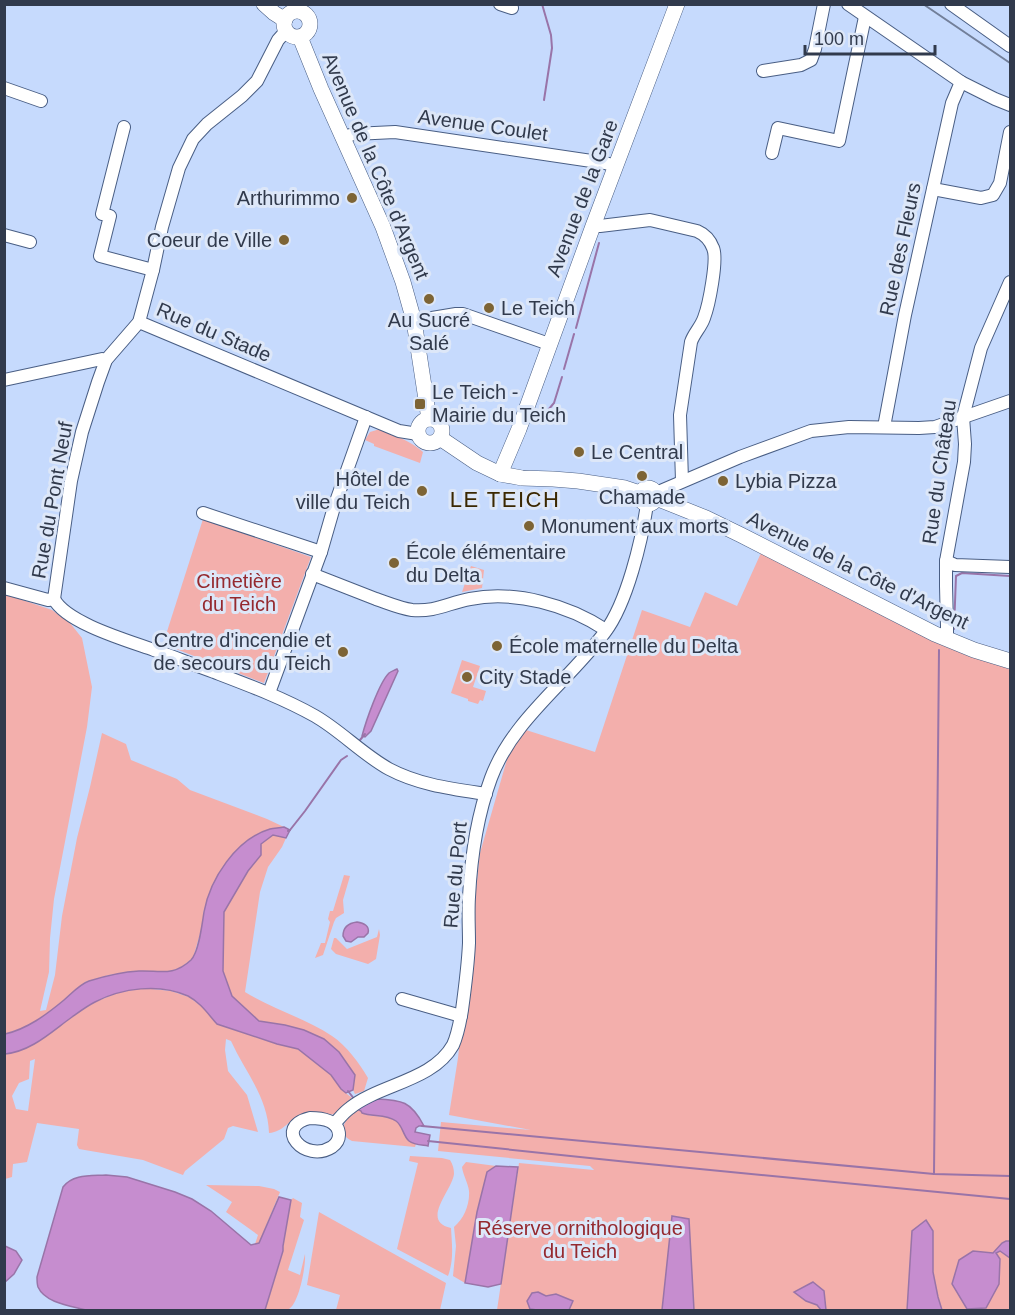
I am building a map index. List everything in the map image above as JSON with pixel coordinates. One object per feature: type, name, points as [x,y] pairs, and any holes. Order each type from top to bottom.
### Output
[{"type":"main road","points":[[264,4],[274,13],[293,21]]},
{"type":"main road","name":"Avenue de la Gare","points":[[500,474],[519,429],[677,4]]},
{"type":"main road","name":"Avenue de la Côte d'Argent","points":[[293,21],[397,264],[408,296],[429,419]]},
{"type":"main road","points":[[429,419],[436,421],[442,430],[440,438],[430,443],[422,440],[418,434],[422,421],[429,419]]},
{"type":"main road","name":"Avenue de la Côte d'Argent","points":[[440,438],[477,464],[500,474],[625,488],[706,518],[945,638],[1011,661]]},
{"type":"street","points":[[763,71],[801,65],[811,60],[824,4]]},
{"type":"street","points":[[848,4],[961,82],[1011,105]]},
{"type":"street","points":[[951,4],[1011,46]]},
{"type":"street","points":[[772,153],[778,128],[838,141],[865,17]]},
{"type":"street","points":[[139,322],[175,180],[193,139],[257,81],[279,40],[293,21]]},
{"type":"street","name":"Rue des Fleurs","points":[[884,427],[905,315],[952,103],[961,82]]},
{"type":"street","points":[[4,88],[41,101]]},
{"type":"street","points":[[124,126],[102,214],[110,216],[100,255],[153,270]]},
{"type":"street","name":"Avenue Coulet","points":[[343,137],[354,134],[395,132],[550,154],[616,166]]},
{"type":"street","points":[[933,189],[981,198],[993,195],[1000,183],[1011,132]]},
{"type":"street","points":[[593,226],[650,220],[697,231],[703,234],[713,246],[715,262],[710,293],[704,318],[691,342],[681,402],[682,481]]},
{"type":"street","points":[[4,235],[30,242]]},
{"type":"street","name":"Rue du Château","points":[[945,638],[947,634],[946,561],[964,462],[963,417],[981,348],[1011,282]]},
{"type":"street","points":[[414,321],[463,314],[549,344]]},
{"type":"street","name":"Rue du Stade","points":[[106,360],[139,322],[399,431],[418,434]]},
{"type":"street","points":[[4,380],[106,360]]},
{"type":"street","name":"Rue du Pont Neuf","points":[[4,588],[48,600],[54,599],[71,481],[82,432],[106,360]]},
{"type":"street","points":[[650,497],[740,457],[811,431],[849,427],[929,427],[1011,401]]},
{"type":"street","points":[[269,693],[321,552],[334,507],[366,417]]},
{"type":"street","name":"Rue du Port","points":[[334,1124],[350,1108],[366,1098],[436,1065],[446,1056],[453,1044],[461,1016],[465,985],[468,900],[475,836],[497,763],[521,725],[606,630],[629,579],[650,497]]},
{"type":"street","points":[[203,513],[321,552]]},
{"type":"street","points":[[946,561],[955,565],[1011,567]]},
{"type":"street","points":[[312,574],[396,606],[413,610],[434,610],[480,597],[520,598],[541,601],[606,630]]},
{"type":"street","points":[[54,599],[65,612],[102,631],[269,693],[338,730],[395,772],[444,788],[486,794]]},
{"type":"street","points":[[402,999],[461,1016]]},
{"type":"green space","points":[[380,429],[408,441],[423,452],[420,463],[374,446],[365,440],[370,432]]},
{"type":"green space","name":"Cimetière du Teich","points":[[203,519],[311,557],[264,683],[163,644]]},
{"type":"green space","name":"Réserve ornithologique du Teich","points":[[765,544],[951,635],[1010,653],[1010,1310],[497,1310],[519,1163],[594,1170],[590,1166],[438,1151],[441,1122],[531,1130],[449,1115],[458,1058],[480,853],[510,749],[526,730],[595,752],[642,610],[690,627],[705,592],[737,606]]},
{"type":"green space","points":[[471,566],[484,570],[482,588],[462,592]]},
{"type":"green space","points":[[5,594],[52,610],[70,623],[82,638],[92,687],[87,727],[54,899],[49,972],[40,1011],[46,1010],[55,975],[62,916],[77,838],[102,733],[126,744],[131,760],[177,779],[190,790],[284,827],[269,830],[204,909],[202,927],[193,958],[180,968],[163,973],[139,971],[109,975],[85,982],[31,1025],[5,1034]]},
{"type":"green space","name":"City Stade","points":[[462,660],[480,666],[473,687],[486,691],[483,701],[480,700],[478,704],[451,693]]},
{"type":"green space","points":[[273,835],[286,838],[268,867],[260,892],[245,992],[311,1024],[337,1040],[352,1055],[368,1078],[364,1091],[355,1094],[353,1090],[355,1075],[339,1052],[324,1039],[285,1025],[259,1021],[232,996],[223,971],[224,912],[248,871],[261,855],[261,844]]},
{"type":"green space","points":[[344,875],[350,876],[343,900],[344,913],[334,922],[323,955],[315,958],[321,943],[325,943],[330,911],[333,911]]},
{"type":"green space","points":[[379,929],[376,959],[368,964],[336,954],[331,949],[334,938],[347,949],[377,937]]},
{"type":"green space","points":[[143,988],[171,991],[189,997],[209,1012],[217,1024],[298,1049],[331,1075],[341,1089],[352,1098],[334,1114],[301,1115],[283,1128],[269,1133],[265,1108],[255,1085],[231,1041],[226,1039],[228,1071],[247,1095],[258,1132],[233,1126],[228,1128],[224,1139],[183,1175],[143,1160],[79,1149],[77,1145],[79,1129],[37,1123],[27,1162],[13,1164],[12,1177],[5,1179],[5,1054],[50,1034],[95,1002],[117,993]],"holes":[[[35,1059],[28,1111],[16,1109],[12,1096],[19,1083],[29,1079],[30,1061]]]},
{"type":"green space","points":[[357,1109],[362,1113],[395,1120],[409,1141],[416,1144],[415,1147],[352,1141],[343,1129],[346,1121]]},
{"type":"green space","points":[[410,1156],[450,1160],[453,1167],[452,1181],[438,1212],[438,1219],[442,1224],[451,1228],[452,1258],[448,1276],[397,1249],[418,1163],[409,1161]]},
{"type":"green space","points":[[466,1162],[496,1166],[487,1172],[477,1212],[465,1283],[453,1276],[456,1246],[454,1227],[466,1211],[469,1196],[462,1167]]},
{"type":"green space","points":[[206,1185],[259,1186],[280,1192],[259,1243],[255,1244],[258,1235],[226,1212],[232,1202]]},
{"type":"green space","points":[[293,1198],[302,1203],[300,1217],[304,1220],[288,1270],[300,1275],[305,1254],[301,1284],[296,1300],[289,1309],[265,1310],[283,1251]]},
{"type":"green space","points":[[319,1212],[446,1283],[440,1310],[336,1310],[340,1295],[307,1285]]},
{"type":"shaded area","points":[[397,669],[371,731],[365,737],[362,736],[381,685],[389,673]]},
{"type":"shaded area","points":[[284,827],[290,830],[286,838],[273,835],[261,844],[261,855],[248,871],[224,912],[223,971],[232,996],[259,1021],[304,1030],[324,1039],[339,1052],[355,1075],[353,1090],[346,1093],[331,1075],[298,1049],[217,1024],[193,999],[165,989],[141,989],[106,997],[86,1007],[33,1045],[5,1054],[5,1034],[36,1021],[86,982],[126,972],[172,971],[191,960],[198,944],[207,899],[226,862],[246,842],[258,834]]},
{"type":"shaded area","points":[[357,922],[366,925],[368,933],[351,942],[346,941],[343,936],[345,928]]},
{"type":"shaded area","points":[[376,1099],[399,1101],[415,1111],[424,1126],[416,1128],[415,1132],[430,1135],[428,1146],[409,1141],[402,1128],[392,1119],[362,1113],[357,1109]]},
{"type":"shaded area","points":[[496,1166],[518,1167],[501,1284],[488,1287],[465,1283],[477,1212],[487,1172]]},
{"type":"shaded area","points":[[106,1175],[127,1177],[192,1199],[211,1211],[251,1245],[259,1243],[279,1197],[291,1200],[283,1251],[265,1310],[86,1310],[46,1297],[38,1287],[37,1277],[63,1187],[77,1178]]},
{"type":"shaded area","points":[[672,1216],[689,1219],[694,1310],[662,1310]]},
{"type":"shaded area","points":[[926,1220],[933,1231],[933,1272],[942,1310],[907,1310],[912,1231]]},
{"type":"shaded area","points":[[1006,1241],[1010,1241],[1010,1258],[1000,1251],[996,1253],[1000,1259],[999,1284],[986,1308],[967,1309],[952,1284],[959,1260],[973,1251],[993,1253]]},
{"type":"shaded area","points":[[5,1246],[16,1251],[22,1260],[14,1274],[5,1282]]},
{"type":"shaded area","points":[[813,1282],[824,1291],[826,1310],[821,1310],[817,1305],[806,1301],[794,1292]]},
{"type":"shaded area","points":[[538,1292],[546,1296],[556,1294],[573,1301],[569,1310],[530,1309],[527,1301],[532,1293]]},
{"type":"waterway","points":[[542,4],[551,35],[552,48],[544,100]]},
{"type":"waterway","points":[[576,328],[599,243]]},
{"type":"waterway","points":[[564,369],[574,334]]},
{"type":"waterway","points":[[537,423],[554,403],[562,377]]},
{"type":"waterway","points":[[954,629],[956,576],[962,573],[1010,576]]},
{"type":"waterway","points":[[934,1174],[939,650]]},
{"type":"waterway","points":[[360,740],[365,734]]},
{"type":"waterway","points":[[288,831],[341,760],[347,756]]},
{"type":"waterway","points":[[348,1091],[355,1100]]},
{"type":"waterway","points":[[422,1126],[934,1174],[1010,1176]]},
{"type":"waterway","points":[[428,1141],[1010,1199]]},
{"type":"railway","points":[[923,4],[1010,63]]},
{"type":"place","name":"Arthurimmo","points":[[352,198]]},
{"type":"place","name":"Coeur de Ville","points":[[284,240]]},
{"type":"place","name":"Au Sucré Salé","points":[[429,299]]},
{"type":"place","name":"Le Teich","points":[[489,308]]},
{"type":"place","name":"Le Teich - Mairie du Teich","points":[[420,404]]},
{"type":"place","name":"Le Central","points":[[579,452]]},
{"type":"place","name":"Chamade","points":[[642,476]]},
{"type":"place","name":"Lybia Pizza","points":[[723,481]]},
{"type":"place","name":"Hôtel de ville du Teich","points":[[422,491]]},
{"type":"place","name":"Monument aux morts","points":[[529,526]]},
{"type":"place","name":"École élémentaire du Delta","points":[[394,563]]},
{"type":"place","name":"École maternelle du Delta","points":[[497,646]]},
{"type":"place","name":"Centre d'incendie et de secours du Teich","points":[[343,652]]},
{"type":"place","name":"City Stade","points":[[467,677]]},
{"type":"district","name":"LE TEICH","points":[[505,499]]}]
